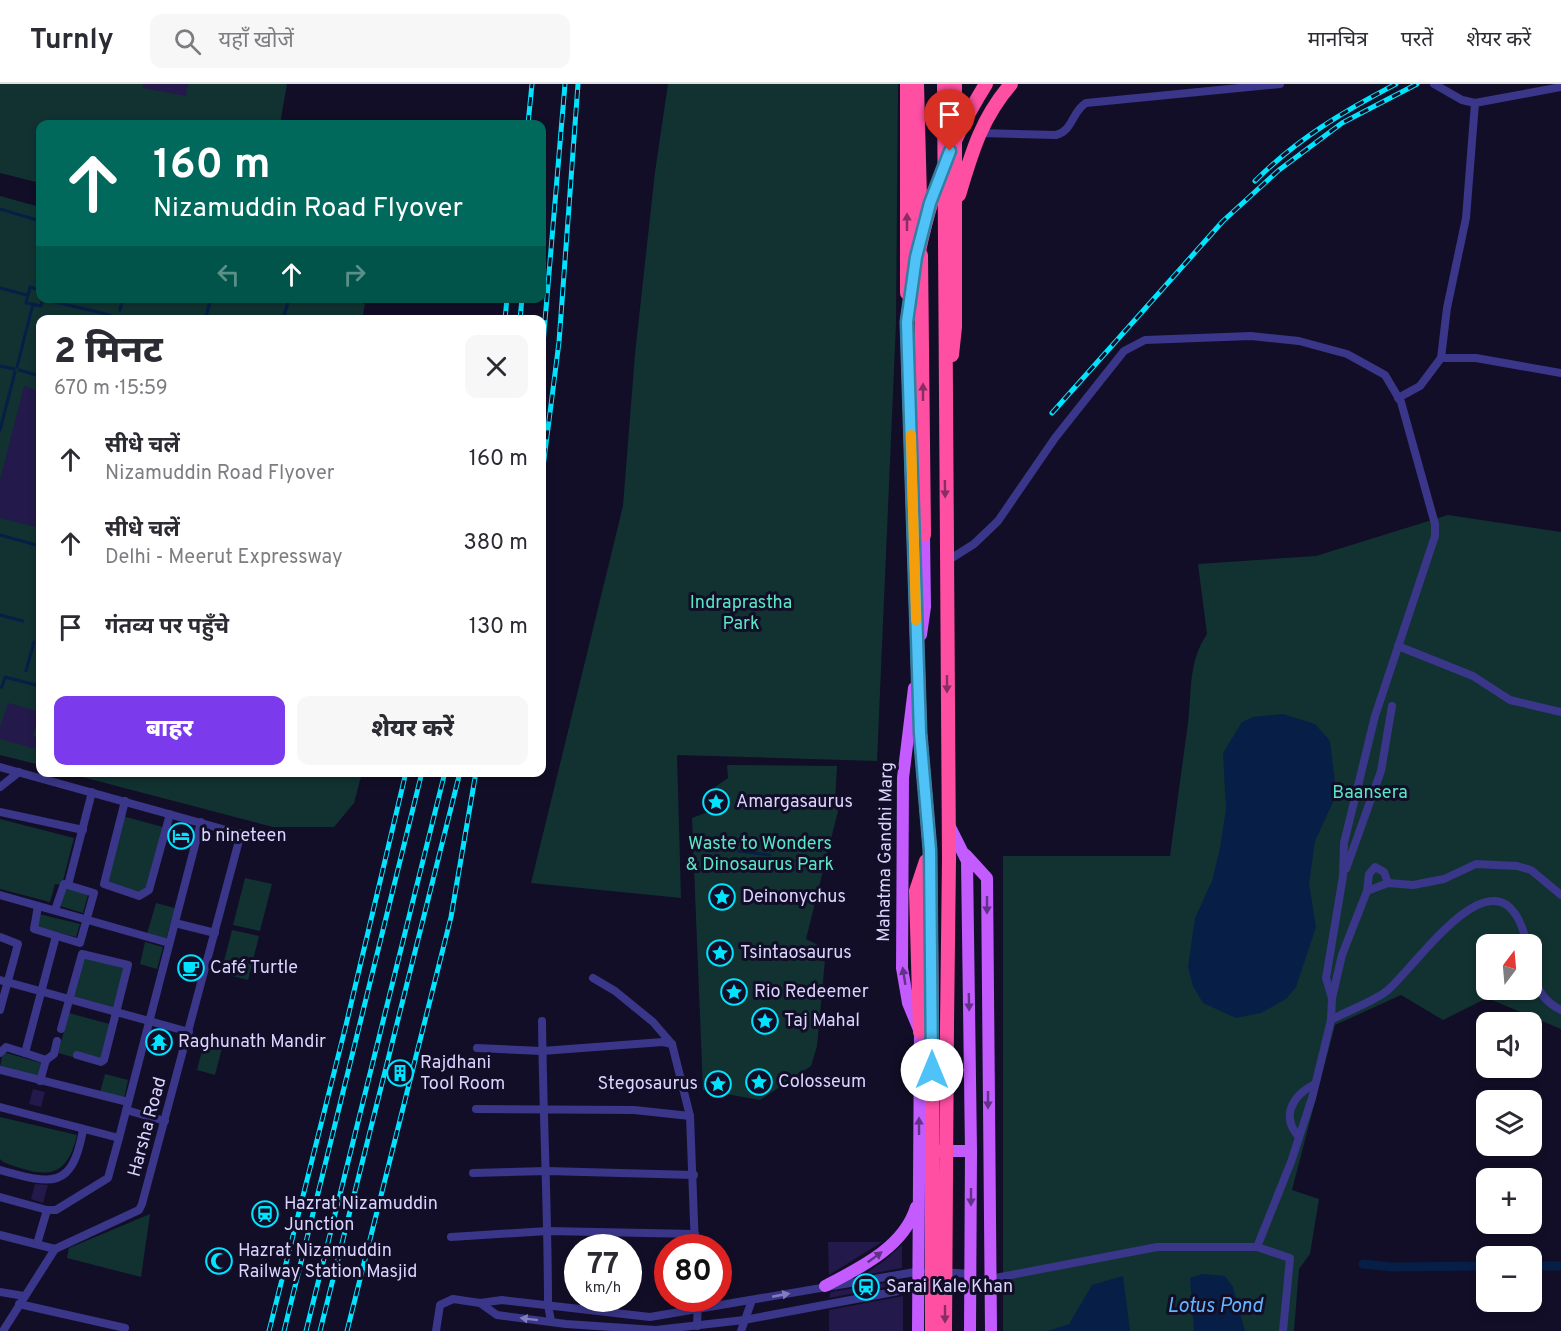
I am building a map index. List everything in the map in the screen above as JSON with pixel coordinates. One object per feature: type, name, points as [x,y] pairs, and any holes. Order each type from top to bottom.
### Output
[{"type":"highway","points":[[907,84],[907,322],[920,733],[930,850],[932,1331]]},
{"type":"highway","name":"Mahatma Gandhi Marg","points":[[917,84],[923,322],[924,535]]},
{"type":"highway","points":[[944,84],[944,430],[948,822],[945,1331]]},
{"type":"highway","points":[[944,430],[955,327],[955,84]]},
{"type":"highway","points":[[907,322],[916,257],[930,203],[950,151],[986,84]]},
{"type":"highway","points":[[955,212],[978,133],[989,113],[1011,84]]},
{"type":"highway","points":[[920,1032],[916,891],[930,850]]},
{"type":"main road","name":"Mahatma Gandhi Marg","points":[[918,1331],[920,1032],[908,1003],[902,968],[903,778],[925,606],[924,535]]},
{"type":"main road","points":[[948,822],[966,855],[987,878],[991,1331]]},
{"type":"main road","points":[[966,855],[971,1151],[969,1331]]},
{"type":"main road","points":[[919,1151],[971,1151]]},
{"type":"main road","points":[[825,1286],[858,1269],[890,1246],[906,1230],[919,1199]]},
{"type":"street","points":[[978,133],[1056,135],[1067,130],[1086,103],[1280,84]]},
{"type":"street","points":[[1434,84],[1462,100],[1475,103],[1561,87]]},
{"type":"street","points":[[1398,398],[1419,386],[1441,358],[1447,308],[1466,218],[1475,103]]},
{"type":"street","points":[[947,561],[974,544],[998,521],[1055,438],[1124,351],[1145,340],[1251,336],[1299,341],[1347,354],[1385,375],[1398,398],[1436,529],[1363,756],[1344,843],[1343,876],[1326,978],[1332,998]]},
{"type":"street","points":[[1441,358],[1476,358],[1561,374]]},
{"type":"street","points":[[1398,646],[1473,676],[1510,700],[1561,712]]},
{"type":"street","points":[[1343,876],[1381,771],[1392,706]]},
{"type":"street","points":[[0,767],[36,777]]},
{"type":"street","points":[[0,787],[19,772]]},
{"type":"street","points":[[37,777],[258,839]]},
{"type":"street","points":[[68,885],[92,792]]},
{"type":"street","points":[[105,886],[105,874],[125,801]]},
{"type":"street","points":[[0,812],[83,830]]},
{"type":"street","points":[[38,906],[33,928],[81,942],[96,888],[105,886],[140,896],[147,893],[170,814]]},
{"type":"street","points":[[0,1197],[47,1210],[56,1210],[108,1178],[201,822]]},
{"type":"street","name":"Harsha Road","points":[[55,1249],[139,1210],[145,1196],[241,833]]},
{"type":"street","points":[[1366,891],[1388,883],[1413,885],[1444,879],[1476,864],[1517,866],[1531,870],[1561,895]]},
{"type":"street","points":[[1257,1247],[1299,1137],[1331,1020],[1332,998],[1342,955],[1370,874],[1375,867],[1379,867],[1384,872],[1388,883]]},
{"type":"street","points":[[55,910],[64,884],[94,893]]},
{"type":"street","points":[[0,895],[170,943]]},
{"type":"street","points":[[1331,1020],[1388,990],[1436,936],[1475,904],[1490,902],[1506,906],[1518,918],[1523,934]]},
{"type":"street","points":[[175,923],[215,933]]},
{"type":"street","points":[[27,1053],[56,936]]},
{"type":"street","points":[[0,937],[18,944],[4,981],[0,1010]]},
{"type":"street","points":[[61,1029],[81,956],[86,954],[129,967],[103,1062],[77,1055]]},
{"type":"street","points":[[451,1236],[548,1231],[695,1234],[690,1116],[672,1044],[646,1016],[615,991],[593,978]]},
{"type":"street","points":[[4,981],[189,1032]]},
{"type":"street","points":[[1542,998],[1561,1011]]},
{"type":"street","points":[[542,1021],[543,1110],[547,1171],[548,1305],[551,1321]]},
{"type":"street","points":[[27,1053],[35,1035]]},
{"type":"street","points":[[40,1081],[46,1060],[54,1054],[57,1041]]},
{"type":"street","points":[[477,1048],[542,1051],[663,1042],[672,1044]]},
{"type":"street","points":[[0,1053],[6,1047],[46,1060]]},
{"type":"street","points":[[0,1070],[127,1106],[165,1121]]},
{"type":"street","points":[[1299,1137],[1292,1130],[1288,1119],[1294,1098],[1300,1091],[1315,1084]]},
{"type":"street","points":[[0,1107],[119,1138]]},
{"type":"street","points":[[476,1109],[633,1110],[690,1116]]},
{"type":"street","points":[[0,1170],[45,1180],[66,1174],[75,1164],[83,1130]]},
{"type":"street","points":[[473,1173],[547,1171],[694,1175]]},
{"type":"street","points":[[38,1244],[47,1210]]},
{"type":"street","points":[[0,1235],[55,1249],[3,1331]]},
{"type":"street","points":[[990,1279],[1157,1247],[1257,1247],[1290,1258],[1283,1331]]},
{"type":"street","points":[[732,1304],[919,1270],[971,1274]]},
{"type":"street","points":[[480,1303],[497,1315],[636,1331],[744,1320],[919,1287],[971,1274]]},
{"type":"street","points":[[0,1292],[21,1300],[125,1328]]},
{"type":"street","points":[[436,1331],[440,1305],[458,1299],[480,1303],[495,1300],[548,1305],[633,1317],[679,1312]]},
{"type":"street","points":[[741,1331],[752,1300]]},
{"type":"street","points":[[697,1326],[698,1312]]},
{"type":"green space","points":[[0,84],[287,84],[281,120],[36,120],[36,182],[0,173]]},
{"type":"green space","name":"Indraprastha Park","points":[[668,84],[898,84],[896,323],[877,761],[677,755],[681,898],[531,883],[623,506],[635,354],[655,172]]},
{"type":"green space","points":[[0,196],[36,206],[36,303],[365,304],[363,315],[36,315],[36,764],[0,755]]},
{"type":"green space","name":"Baansera","points":[[1448,515],[1561,532],[1561,1029],[1542,1021],[1542,1012],[1520,1012],[1492,1000],[1542,1000],[1542,934],[1476,934],[1476,1000],[1483,1000],[1443,1020],[1401,995],[1335,1025],[1292,1190],[1319,1199],[1310,1254],[1299,1269],[1294,1331],[1003,1331],[1003,856],[1170,856],[1192,677],[1197,655],[1207,634],[1198,564],[1316,556]]},
{"type":"green space","name":"Waste to Wonders & Dinosaurus Park","points":[[727,765],[837,766],[835,803],[838,811],[806,939],[826,949],[817,1046],[811,1066],[760,1100],[703,1090],[692,818],[708,812],[715,787],[728,778]]},
{"type":"green space","points":[[82,777],[361,777],[354,803],[334,827],[273,827]]},
{"type":"green space","points":[[122,816],[163,827],[146,887],[133,897],[107,888],[110,858]]},
{"type":"green space","points":[[0,819],[74,838],[62,885],[55,884],[50,902],[0,889]]},
{"type":"green space","points":[[245,878],[272,884],[260,931],[233,925]]},
{"type":"green space","points":[[65,888],[88,895],[83,913],[60,906]]},
{"type":"green space","points":[[156,903],[175,908],[166,939],[147,934]]},
{"type":"green space","points":[[39,914],[80,924],[76,937],[36,926]]},
{"type":"green space","points":[[232,930],[259,936],[248,980],[221,973]]},
{"type":"green space","points":[[145,942],[163,947],[157,969],[140,964]]},
{"type":"green space","points":[[83,956],[127,968],[116,1008],[72,996]]},
{"type":"green space","points":[[69,1013],[113,1025],[102,1065],[58,1053]]},
{"type":"green space","points":[[205,1039],[223,1044],[215,1075],[197,1070]]},
{"type":"green space","points":[[3,1052],[41,1063],[37,1077],[0,1067]]},
{"type":"green space","points":[[105,1074],[128,1080],[124,1099],[100,1092]]},
{"type":"green space","points":[[0,1117],[77,1135],[66,1161],[51,1172],[30,1171],[3,1162],[0,1159]]},
{"type":"green space","points":[[150,1214],[141,1277],[67,1258],[69,1248]]},
{"type":"water","points":[[1283,714],[1315,724],[1330,741],[1335,782],[1334,800],[1315,841],[1309,884],[1316,927],[1296,987],[1286,999],[1261,1013],[1236,1018],[1203,1003],[1193,986],[1188,967],[1195,918],[1212,881],[1220,848],[1226,809],[1223,753],[1242,722],[1253,717]]},
{"type":"water","name":"Lotus Pond","points":[[1202,1274],[1225,1276],[1233,1287],[1245,1331],[1194,1331],[1190,1278]]},
{"type":"water","name":"Lotus Pond","points":[[1123,1276],[1130,1331],[1048,1331],[1069,1324],[1092,1285]]},
{"type":"building","points":[[143,84],[188,84],[186,96],[143,88]]},
{"type":"building","points":[[24,386],[36,390],[36,527],[0,518],[0,480]]},
{"type":"building","points":[[8,703],[36,711],[33,736],[36,736],[36,749],[0,739],[0,727]]},
{"type":"building","points":[[33,1089],[45,1092],[41,1107],[29,1104]]},
{"type":"building","points":[[35,1184],[48,1185],[43,1203],[31,1199]]},
{"type":"building","points":[[828,1242],[882,1242],[829,1275]]},
{"type":"building","points":[[902,1245],[902,1268],[864,1275],[884,1261]]},
{"type":"building","points":[[902,1280],[902,1284],[829,1298],[831,1292]]},
{"type":"building","points":[[903,1296],[903,1331],[829,1331],[829,1310]]},
{"type":"waterway","points":[[0,209],[36,220]]},
{"type":"waterway","points":[[36,289],[30,287],[26,303],[41,306],[42,303]]},
{"type":"waterway","points":[[0,288],[27,295]]},
{"type":"waterway","points":[[60,303],[110,315]]},
{"type":"waterway","points":[[120,310],[122,303]]},
{"type":"waterway","points":[[206,315],[210,303]]},
{"type":"waterway","points":[[284,315],[288,303]]},
{"type":"waterway","points":[[17,367],[33,304]]},
{"type":"waterway","points":[[0,366],[14,369]]},
{"type":"waterway","points":[[19,370],[36,375]]},
{"type":"waterway","points":[[0,430],[15,372]]},
{"type":"waterway","points":[[0,535],[36,545]]},
{"type":"waterway","points":[[0,615],[23,621]]},
{"type":"waterway","points":[[26,671],[34,642]]},
{"type":"waterway","points":[[0,687],[5,677],[36,685]]},
{"type":"waterway","points":[[739,851],[770,855]]},
{"type":"waterway","points":[[1363,1264],[1392,1267],[1476,1266]]},
{"type":"waterway","points":[[1542,1266],[1561,1266]]},
{"type":"railway","points":[[528,120],[532,84]]},
{"type":"railway","points":[[545,315],[565,84]]},
{"type":"railway","points":[[546,444],[559,342],[578,84]]},
{"type":"railway","points":[[1255,181],[1304,139],[1396,84]]},
{"type":"railway","points":[[1052,413],[1223,221],[1279,170],[1342,123],[1417,84]]},
{"type":"railway","points":[[505,315],[507,303]]},
{"type":"railway","points":[[520,315],[522,303]]},
{"type":"railway","points":[[269,1331],[346,1025],[405,777]]},
{"type":"railway","points":[[284,1331],[421,777]]},
{"type":"railway","points":[[306,1331],[444,777]]},
{"type":"railway","points":[[320,1331],[459,777]]},
{"type":"railway","points":[[347,1331],[451,917],[475,777]]},
{"type":"slow traffic","points":[[911,435],[916,620]]},
{"type":"place","name":"Amargasaurus","points":[[716,802]]},
{"type":"place","name":"b nineteen","points":[[181,836]]},
{"type":"place","name":"Deinonychus","points":[[722,897]]},
{"type":"place","name":"Tsintaosaurus","points":[[720,953]]},
{"type":"place","name":"Café Turtle","points":[[191,968]]},
{"type":"place","name":"Rio Redeemer","points":[[734,992]]},
{"type":"place","name":"Taj Mahal","points":[[765,1021]]},
{"type":"place","name":"Raghunath Mandir","points":[[159,1042]]},
{"type":"place","name":"Rajdhani Tool Room","points":[[400,1073]]},
{"type":"place","name":"Colosseum","points":[[759,1082]]},
{"type":"place","name":"Stegosaurus","points":[[718,1084]]},
{"type":"place","name":"Hazrat Nizamuddin Junction","points":[[265,1214]]},
{"type":"place","name":"Hazrat Nizamuddin Railway Station Masjid","points":[[219,1261]]},
{"type":"place","name":"Sarai Kale Khan","points":[[866,1287]]},
{"type":"route","points":[[932,1070],[930,850],[920,733],[907,322],[916,257],[930,203],[950,151]]}]
